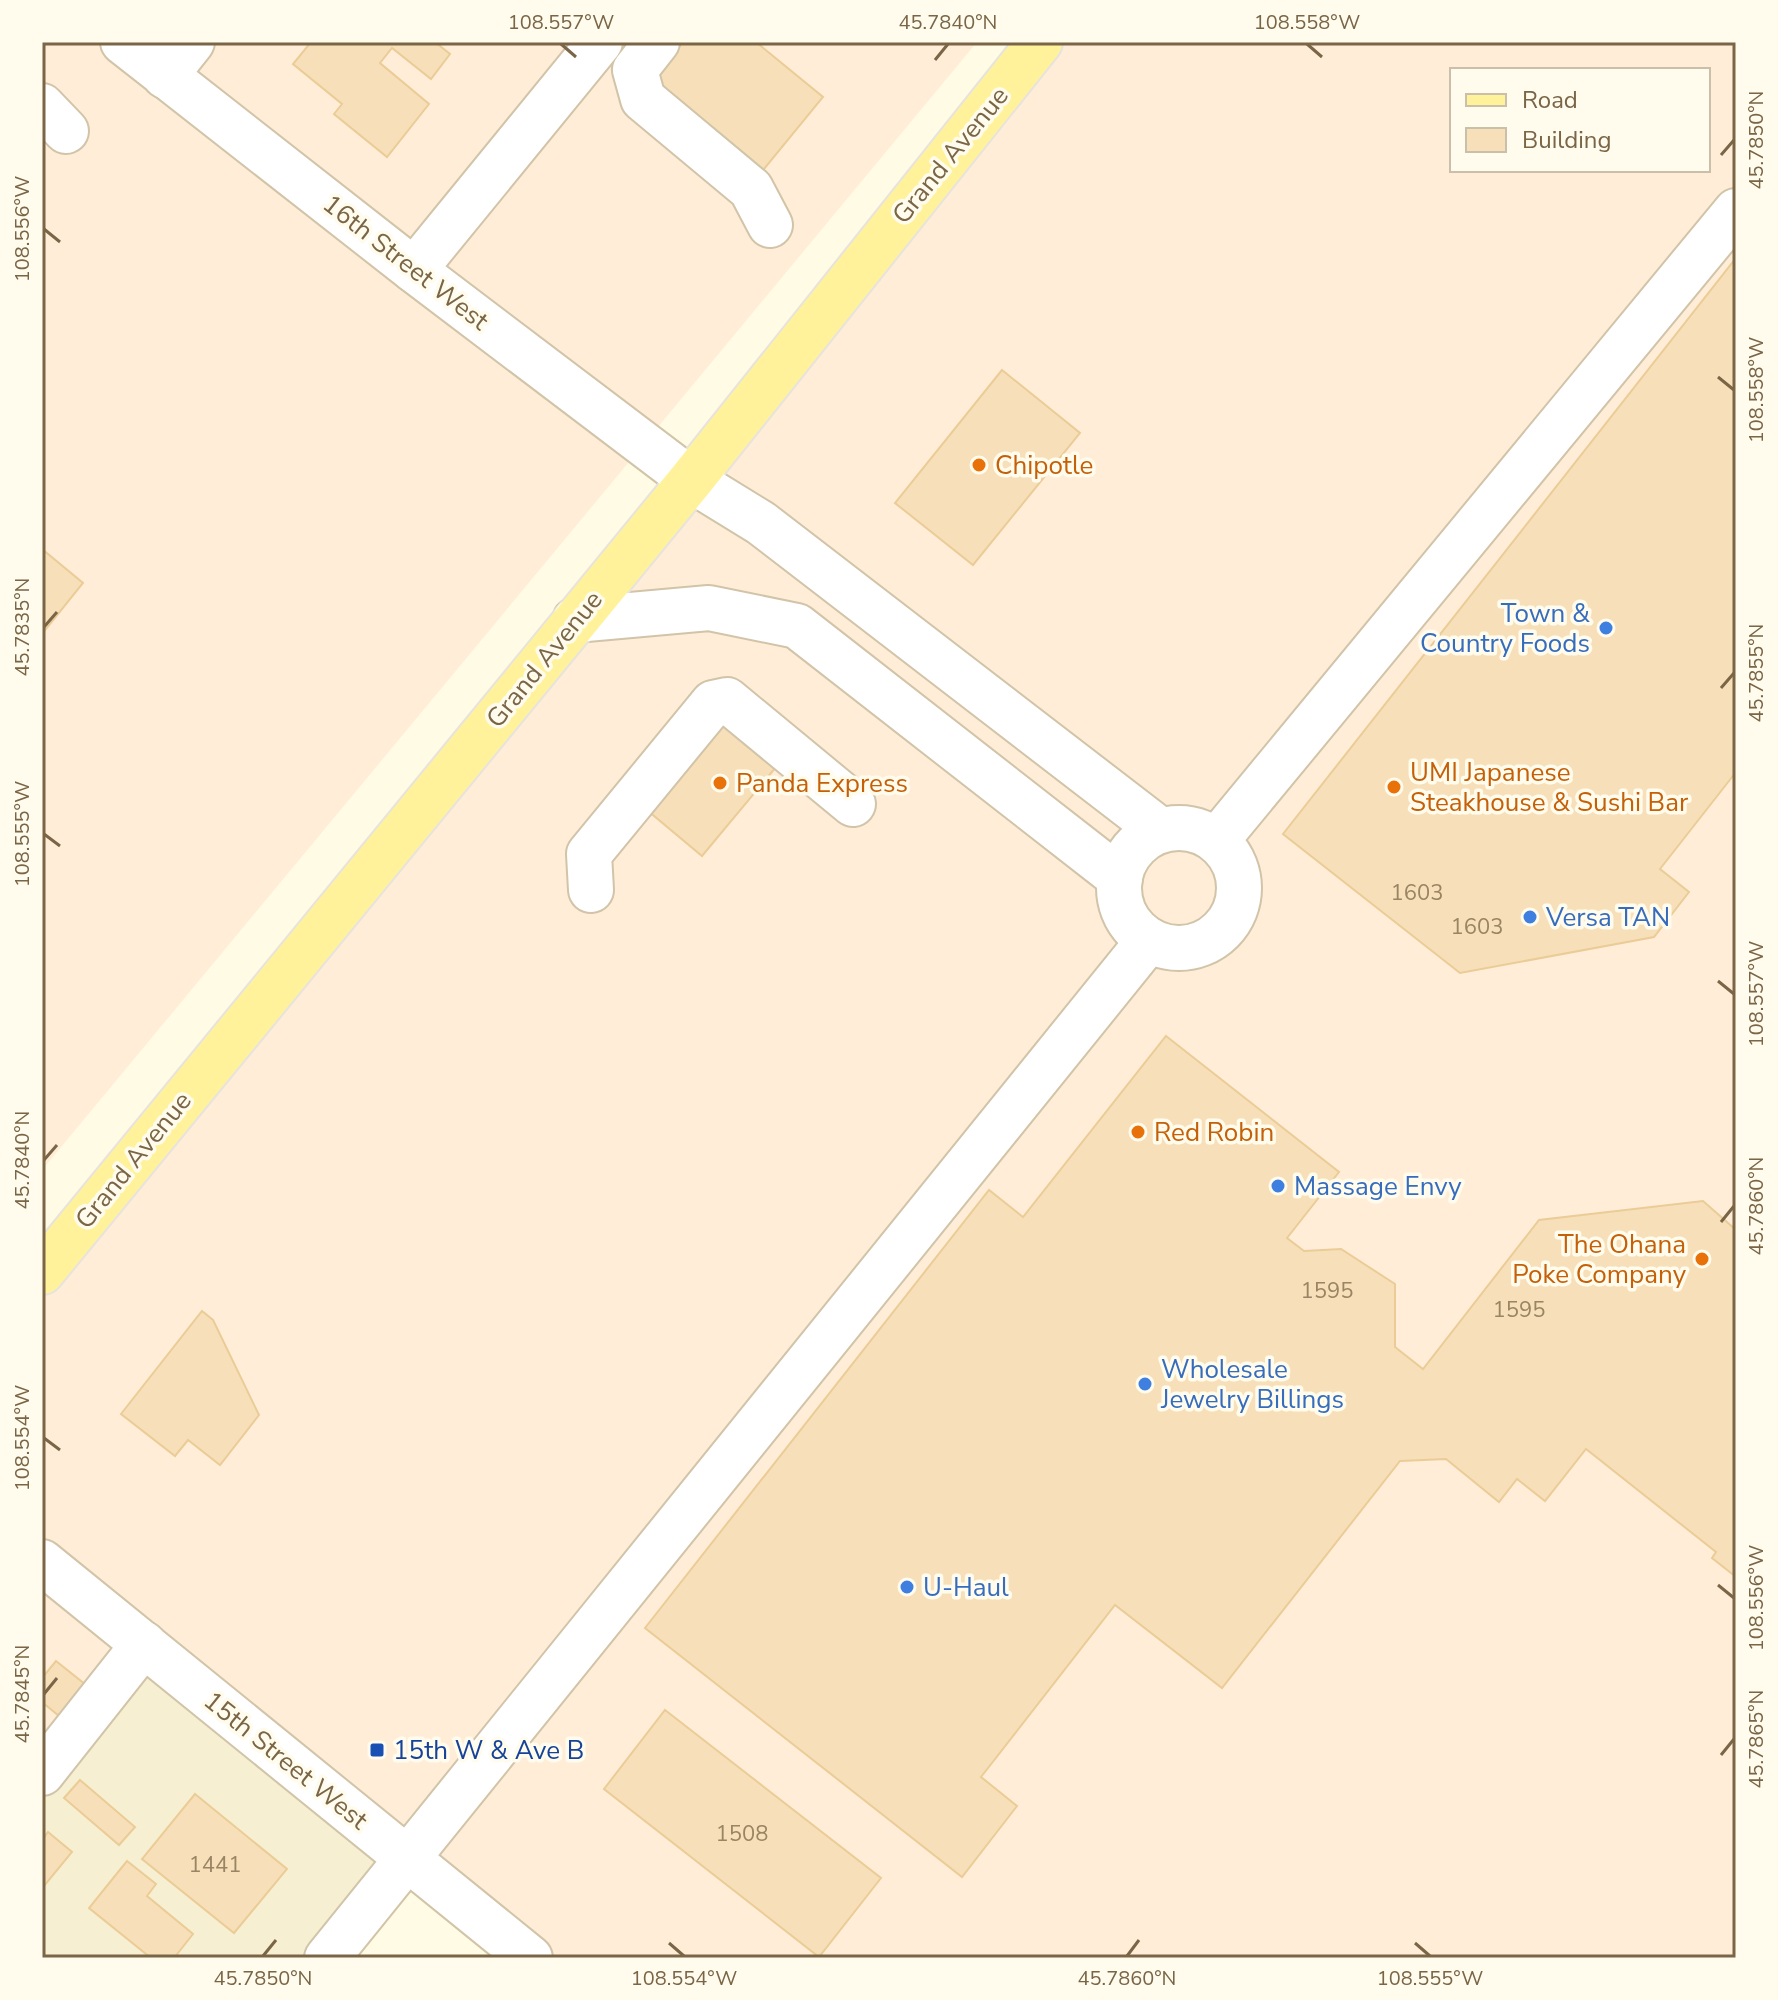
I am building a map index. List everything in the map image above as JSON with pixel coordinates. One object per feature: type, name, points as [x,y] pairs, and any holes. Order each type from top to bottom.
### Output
[{"type":"main road","name":"Grand Avenue","points":[[42,1272],[691,480],[1040,42]]},
{"type":"street","name":"16th Street West","points":[[123,42],[414,270],[691,480],[761,523],[1160,830]]},
{"type":"street","points":[[165,76],[192,42]]},
{"type":"street","points":[[414,270],[600,42]]},
{"type":"street","points":[[657,42],[635,70],[643,99],[751,189],[770,225]]},
{"type":"street","points":[[1217,840],[1736,211]]},
{"type":"street","points":[[575,620],[709,608],[797,626],[1120,878]]},
{"type":"street","points":[[591,890],[589,854],[713,703],[727,700],[853,804]]},
{"type":"street","points":[[1180,827],[1199,830],[1217,840],[1231,855],[1239,874],[1235,912],[1225,928],[1211,940],[1178,949],[1149,940],[1135,929],[1124,914],[1119,897],[1124,863],[1132,850],[1143,839],[1160,830],[1180,827]]},
{"type":"street","points":[[327,1958],[1149,940]]},
{"type":"street","name":"15th Street West","points":[[42,1562],[530,1958]]},
{"type":"street","points":[[42,1773],[144,1644]]},
{"type":"shaded area","points":[[42,42],[977,42],[42,1170]]},
{"type":"shaded area","points":[[1040,42],[1736,42],[1736,1958],[529,1958],[144,1645],[42,1772],[42,1272]]},
{"type":"shaded area","points":[[144,1644],[407,1858],[327,1958],[42,1958],[42,1772]]},
{"type":"building","points":[[311,42],[435,42],[450,54],[431,79],[392,48],[380,63],[429,104],[387,157],[334,114],[342,104],[293,64]]},
{"type":"building","points":[[683,42],[756,42],[823,97],[759,175],[649,84]]},
{"type":"building","points":[[1736,258],[1736,772],[1660,869],[1689,892],[1654,937],[1460,973],[1283,834]]},
{"type":"building","points":[[1002,370],[1080,433],[973,565],[895,503]]},
{"type":"building","points":[[42,549],[83,583],[42,634]]},
{"type":"building","points":[[725,716],[781,761],[702,856],[647,810]]},
{"type":"building","points":[[1166,1036],[1339,1172],[1287,1238],[1304,1251],[1341,1249],[1395,1284],[1395,1347],[1423,1369],[1539,1220],[1703,1201],[1736,1230],[1736,1577],[1712,1558],[1716,1552],[1586,1449],[1545,1501],[1517,1479],[1499,1502],[1446,1459],[1400,1461],[1222,1688],[1115,1605],[981,1777],[1017,1806],[962,1877],[645,1628],[989,1190],[1023,1217]]},
{"type":"building","points":[[202,1311],[213,1320],[259,1415],[220,1465],[188,1440],[175,1456],[121,1414]]},
{"type":"building","points":[[56,1661],[96,1693],[70,1725],[42,1702],[42,1678]]},
{"type":"building","points":[[665,1710],[881,1878],[819,1957],[604,1789]]},
{"type":"building","points":[[80,1780],[135,1827],[119,1845],[64,1798]]},
{"type":"building","points":[[195,1794],[287,1869],[234,1933],[142,1859]]},
{"type":"building","points":[[48,1832],[72,1852],[44,1886],[42,1840]]},
{"type":"building","points":[[127,1861],[156,1884],[147,1896],[193,1934],[174,1958],[151,1958],[89,1908]]},
{"type":"place","name":"Chipotle","points":[[979,465]]},
{"type":"place","name":"Town & Country Foods","points":[[1606,628]]},
{"type":"place","name":"Panda Express","points":[[720,783]]},
{"type":"place","name":"UMI Japanese Steakhouse & Sushi Bar","points":[[1394,787]]},
{"type":"place","name":"Versa TAN","points":[[1530,917]]},
{"type":"place","name":"Red Robin","points":[[1138,1132]]},
{"type":"place","name":"Massage Envy","points":[[1278,1186]]},
{"type":"place","name":"The Ohana Poke Company","points":[[1702,1259]]},
{"type":"place","name":"Wholesale Jewelry Billings","points":[[1145,1384]]},
{"type":"place","name":"U-Haul","points":[[907,1587]]},
{"type":"place","name":"15th W & Ave B","points":[[377,1750]]}]
